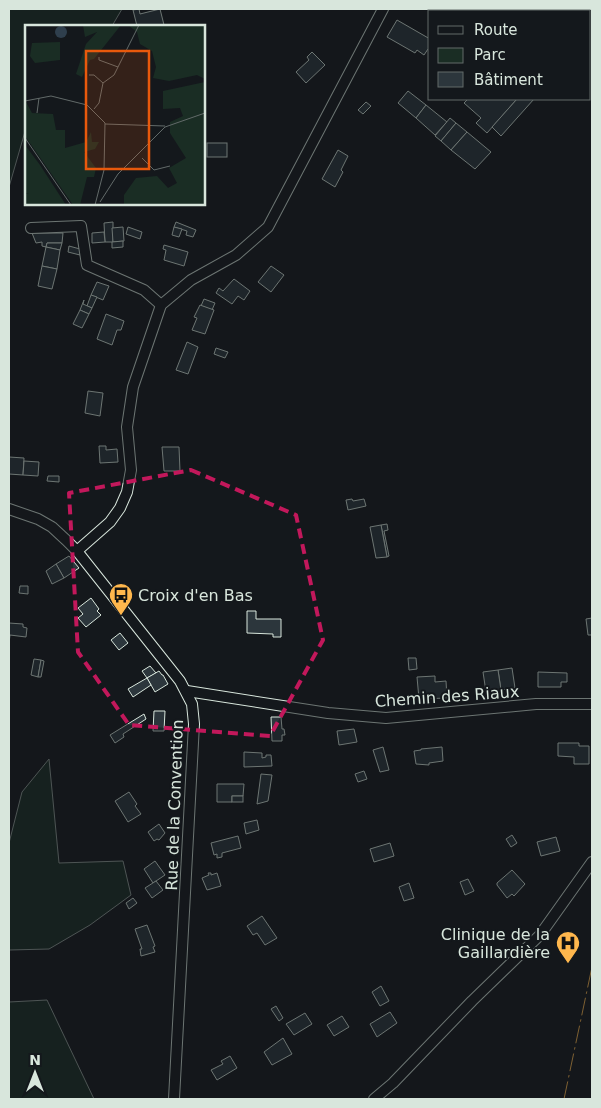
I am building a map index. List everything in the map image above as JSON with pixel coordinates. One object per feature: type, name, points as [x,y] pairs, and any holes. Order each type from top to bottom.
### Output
[{"type":"street","points":[[77,551],[110,522],[128,492],[131,470],[127,427],[133,387],[161,305],[191,280],[236,255],[268,227],[383,9]]},
{"type":"street","points":[[31,228],[81,226],[87,265],[144,290],[161,305]]},
{"type":"street","name":"Rue de la Convention","points":[[9,509],[38,518],[52,527],[77,551],[170,668],[187,691],[192,704],[194,724],[174,1099]]},
{"type":"street","name":"Chemin des Riaux","points":[[187,691],[328,713],[386,718],[536,704],[592,704]]},
{"type":"street","points":[[374,1099],[393,1083],[472,1000],[540,934],[592,862]]},
{"type":"highlighted area","points":[[191,470],[296,515],[323,640],[270,736],[129,725],[78,652],[69,493]]},
{"type":"green space","points":[[9,9],[122,9],[113,25],[25,25],[25,131],[9,187]]},
{"type":"green space","points":[[49,759],[59,863],[123,861],[131,895],[90,925],[49,949],[9,950],[9,843],[22,792]]},
{"type":"green space","points":[[47,1000],[94,1099],[9,1099],[9,1002]]},
{"type":"building","points":[[139,9],[140,14],[160,9],[164,25],[137,25],[133,10]]},
{"type":"building","points":[[397,20],[428,38],[428,49],[424,55],[417,50],[415,53],[387,37]]},
{"type":"building","points":[[312,52],[325,65],[306,83],[296,72],[309,60],[307,57]]},
{"type":"building","points":[[408,91],[426,105],[416,118],[398,103]]},
{"type":"building","points":[[467,100],[516,100],[487,133],[476,123],[481,118],[464,103]]},
{"type":"building","points":[[516,100],[533,100],[501,136],[492,127]]},
{"type":"building","points":[[366,102],[371,106],[363,114],[358,110]]},
{"type":"building","points":[[426,105],[447,122],[435,135],[416,118]]},
{"type":"building","points":[[450,118],[456,123],[441,141],[435,136]]},
{"type":"building","points":[[456,123],[467,132],[451,150],[441,141]]},
{"type":"building","points":[[467,132],[491,152],[475,169],[451,150]]},
{"type":"building","points":[[207,143],[227,143],[227,157],[207,157]]},
{"type":"building","points":[[338,150],[348,156],[341,170],[343,172],[335,187],[322,179]]},
{"type":"building","points":[[113,222],[113,242],[105,242],[104,223]]},
{"type":"building","points":[[176,222],[196,230],[193,237],[186,235],[187,231],[174,227]]},
{"type":"building","points":[[123,227],[124,241],[113,242],[112,228]]},
{"type":"building","points":[[128,227],[142,232],[140,239],[126,234]]},
{"type":"building","points":[[174,227],[182,229],[179,237],[172,235]]},
{"type":"building","points":[[104,232],[105,242],[92,243],[92,233]]},
{"type":"building","points":[[32,233],[63,233],[62,243],[47,243],[46,247],[42,246],[42,242],[36,243]]},
{"type":"building","points":[[123,241],[123,247],[112,248],[112,242]]},
{"type":"building","points":[[47,243],[62,243],[60,250],[46,247]]},
{"type":"building","points":[[164,245],[188,252],[184,266],[164,260],[166,250],[163,249]]},
{"type":"building","points":[[69,246],[80,249],[80,255],[68,252]]},
{"type":"building","points":[[46,247],[60,250],[57,269],[42,266]]},
{"type":"building","points":[[42,266],[57,269],[52,289],[38,286]]},
{"type":"building","points":[[271,266],[284,275],[271,292],[258,282]]},
{"type":"building","points":[[234,279],[250,291],[244,300],[238,296],[232,304],[216,293],[219,288],[223,291]]},
{"type":"building","points":[[97,282],[109,286],[103,300],[91,295]]},
{"type":"building","points":[[91,295],[97,297],[92,308],[87,306]]},
{"type":"building","points":[[204,299],[215,303],[212,310],[201,306]]},
{"type":"building","points":[[84,300],[83,304],[92,308],[89,314],[80,310]]},
{"type":"building","points":[[200,305],[214,310],[205,334],[192,330],[197,318],[194,317]]},
{"type":"building","points":[[80,310],[89,314],[82,328],[73,324]]},
{"type":"building","points":[[106,314],[124,321],[121,330],[117,330],[112,345],[97,339]]},
{"type":"building","points":[[187,342],[198,347],[188,374],[176,370]]},
{"type":"building","points":[[216,348],[228,352],[225,358],[214,354]]},
{"type":"building","points":[[88,391],[103,393],[100,416],[85,413]]},
{"type":"building","points":[[99,446],[106,446],[106,450],[117,449],[118,462],[100,463]]},
{"type":"building","points":[[162,447],[179,447],[180,471],[164,471]]},
{"type":"building","points":[[9,457],[24,458],[23,475],[9,474]]},
{"type":"building","points":[[24,461],[39,462],[38,476],[23,475]]},
{"type":"building","points":[[48,476],[59,476],[59,482],[47,481]]},
{"type":"building","points":[[352,499],[353,501],[364,499],[366,506],[348,510],[346,500]]},
{"type":"building","points":[[387,524],[388,530],[384,531],[389,556],[387,557],[381,525]]},
{"type":"building","points":[[381,525],[387,557],[376,558],[370,527]]},
{"type":"building","points":[[69,556],[79,568],[64,578],[56,564]]},
{"type":"building","points":[[56,564],[64,578],[52,584],[46,571]]},
{"type":"building","points":[[20,586],[28,586],[28,594],[19,593]]},
{"type":"building","points":[[91,598],[101,615],[86,627],[78,618],[83,614],[78,608]]},
{"type":"building","points":[[247,611],[256,611],[256,619],[281,619],[281,637],[273,637],[273,634],[247,633]]},
{"type":"building","points":[[592,618],[592,635],[588,635],[586,619]]},
{"type":"building","points":[[9,623],[23,624],[23,627],[27,628],[26,637],[10,635],[9,643]]},
{"type":"building","points":[[120,633],[128,643],[119,650],[111,640]]},
{"type":"building","points":[[408,658],[416,658],[417,669],[409,670]]},
{"type":"building","points":[[34,659],[41,660],[38,677],[31,675]]},
{"type":"building","points":[[41,660],[44,661],[41,677],[38,677]]},
{"type":"building","points":[[150,666],[156,673],[147,678],[142,671]]},
{"type":"building","points":[[512,668],[515,688],[501,690],[498,670]]},
{"type":"building","points":[[498,670],[501,690],[486,692],[483,672]]},
{"type":"building","points":[[159,671],[168,684],[155,692],[147,678]]},
{"type":"building","points":[[538,672],[567,673],[567,682],[561,682],[561,687],[538,687]]},
{"type":"building","points":[[435,676],[435,682],[446,681],[447,698],[419,699],[417,677]]},
{"type":"building","points":[[147,678],[151,685],[133,697],[128,689]]},
{"type":"building","points":[[154,711],[165,711],[164,731],[153,731]]},
{"type":"building","points":[[144,714],[146,719],[123,734],[124,737],[115,743],[110,735]]},
{"type":"building","points":[[271,717],[281,717],[282,729],[284,729],[285,735],[282,735],[282,741],[272,741]]},
{"type":"building","points":[[354,729],[357,742],[339,745],[337,731]]},
{"type":"building","points":[[558,743],[579,743],[579,746],[589,746],[589,764],[574,764],[574,757],[558,756]]},
{"type":"building","points":[[383,747],[389,770],[380,772],[373,750]]},
{"type":"building","points":[[442,747],[443,761],[429,763],[429,765],[416,764],[414,751]]},
{"type":"building","points":[[244,752],[262,753],[262,758],[266,757],[266,755],[271,755],[272,766],[244,767]]},
{"type":"building","points":[[364,771],[367,779],[358,782],[355,774]]},
{"type":"building","points":[[261,774],[272,775],[268,801],[257,804]]},
{"type":"building","points":[[217,784],[244,784],[243,796],[232,796],[232,802],[217,802]]},
{"type":"building","points":[[129,792],[141,814],[128,822],[115,801]]},
{"type":"building","points":[[232,796],[243,796],[243,802],[232,802]]},
{"type":"building","points":[[257,820],[259,830],[246,834],[244,823]]},
{"type":"building","points":[[159,824],[165,833],[159,840],[154,841],[148,832]]},
{"type":"building","points":[[512,835],[517,843],[511,847],[506,839]]},
{"type":"building","points":[[238,836],[241,848],[222,853],[222,857],[217,858],[217,854],[214,855],[211,843]]},
{"type":"building","points":[[556,837],[560,851],[541,856],[537,842]]},
{"type":"building","points":[[390,843],[394,856],[374,862],[370,849]]},
{"type":"building","points":[[155,861],[165,875],[153,883],[144,869]]},
{"type":"building","points":[[512,870],[525,884],[514,896],[512,894],[507,898],[497,883]]},
{"type":"building","points":[[208,873],[211,873],[211,875],[217,873],[221,886],[207,890],[202,878],[209,875]]},
{"type":"building","points":[[468,879],[474,891],[465,895],[460,882]]},
{"type":"building","points":[[156,881],[163,890],[152,898],[145,888]]},
{"type":"building","points":[[409,883],[414,898],[404,901],[399,887]]},
{"type":"building","points":[[133,898],[137,903],[129,909],[126,903]]},
{"type":"building","points":[[262,916],[277,938],[265,945],[257,933],[253,935],[247,926]]},
{"type":"building","points":[[147,925],[155,946],[153,947],[155,952],[141,956],[140,949],[142,949],[135,929]]},
{"type":"building","points":[[381,986],[389,1001],[380,1006],[372,992]]},
{"type":"building","points":[[276,1006],[283,1018],[279,1021],[271,1009]]},
{"type":"building","points":[[390,1012],[397,1023],[377,1037],[370,1024]]},
{"type":"building","points":[[305,1013],[312,1024],[294,1035],[286,1024]]},
{"type":"building","points":[[342,1016],[349,1027],[334,1036],[327,1025]]},
{"type":"building","points":[[283,1038],[292,1054],[272,1065],[264,1052]]},
{"type":"building","points":[[230,1056],[237,1068],[217,1080],[211,1070],[223,1064],[221,1061]]},
{"type":"power","points":[[564,1099],[592,967]]},
{"type":"place","name":"Croix d'en Bas","points":[[121,616]]},
{"type":"place","name":"Clinique de la Gaillardière","points":[[568,964]]}]
